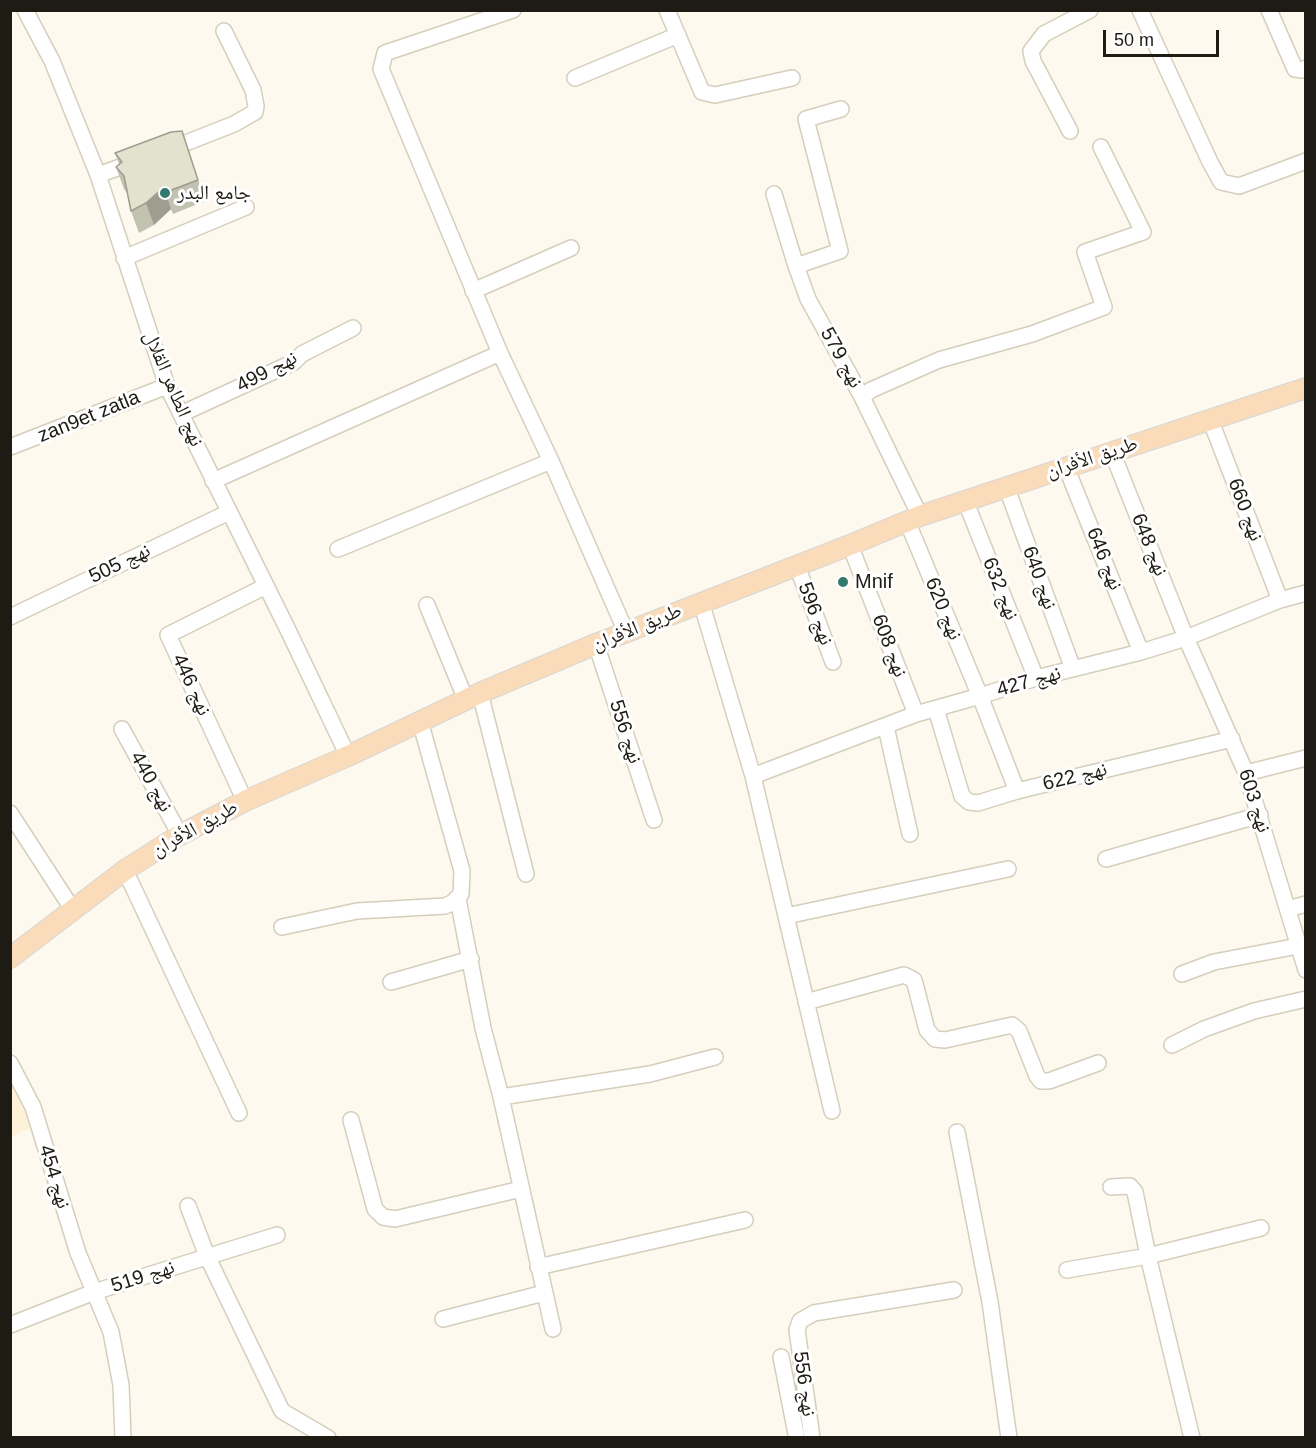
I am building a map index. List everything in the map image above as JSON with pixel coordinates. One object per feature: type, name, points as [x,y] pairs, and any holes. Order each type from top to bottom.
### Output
[{"type":"main road","name":"طريق الأفران","points":[[10,958],[125,870],[180,835],[245,801],[348,756],[473,697],[596,644],[913,519],[1006,486],[1305,388]]},
{"type":"street","name":"نهج الطاهر القلال","points":[[25,10],[52,61],[98,175],[167,386],[348,756]]},
{"type":"street","points":[[513,10],[385,53],[381,69],[473,291],[626,632]]},
{"type":"street","points":[[667,10],[702,92],[715,95],[792,78]]},
{"type":"street","points":[[1070,130],[1033,61],[1031,51],[1044,34],[1090,10]]},
{"type":"street","points":[[1140,10],[1221,182],[1239,186],[1305,161]]},
{"type":"street","points":[[1269,10],[1294,69],[1305,68]]},
{"type":"street","points":[[98,175],[190,142],[255,112],[254,90],[224,31]]},
{"type":"street","points":[[575,78],[678,35]]},
{"type":"street","points":[[796,266],[840,251],[806,120],[841,108]]},
{"type":"street","points":[[862,397],[871,390],[939,360],[1032,334],[1104,307],[1085,252],[1143,232],[1101,147]]},
{"type":"street","name":"نهج 579","points":[[774,194],[808,298],[862,397],[913,519]]},
{"type":"street","points":[[124,258],[246,207]]},
{"type":"street","points":[[473,291],[571,248]]},
{"type":"street","name":"نهج 499","points":[[181,414],[294,362],[302,354],[353,328]]},
{"type":"street","points":[[213,481],[500,353]]},
{"type":"street","name":"zan9et zatla","points":[[10,447],[167,386]]},
{"type":"street","name":"نهج 660","points":[[1210,419],[1280,600]]},
{"type":"street","name":"نهج 648","points":[[1112,452],[1186,638]]},
{"type":"street","points":[[338,549],[551,461]]},
{"type":"street","name":"نهج 646","points":[[1066,467],[1141,652]]},
{"type":"street","name":"نهج 640","points":[[1006,486],[1073,669]]},
{"type":"street","name":"نهج 632","points":[[965,500],[1036,678]]},
{"type":"street","name":"نهج 505","points":[[10,617],[229,512]]},
{"type":"street","name":"نهج 620","points":[[913,519],[980,696]]},
{"type":"street","name":"نهج 608","points":[[850,545],[916,714]]},
{"type":"street","name":"نهج 596","points":[[797,566],[833,662]]},
{"type":"street","name":"نهج 446","points":[[245,801],[168,635],[266,586]]},
{"type":"street","name":"نهج 427","points":[[753,776],[916,714],[1036,678],[1141,652],[1186,638],[1305,592]]},
{"type":"street","points":[[701,602],[753,776],[832,1110]]},
{"type":"street","points":[[427,605],[473,697],[526,874]]},
{"type":"street","name":"نهج 603","points":[[1186,638],[1246,772],[1305,970]]},
{"type":"street","name":"نهج 556","points":[[596,644],[654,820]]},
{"type":"street","name":"نهج 622","points":[[980,696],[1017,791],[1232,739]]},
{"type":"street","points":[[936,709],[960,792],[966,799],[978,803],[1017,791]]},
{"type":"street","points":[[420,721],[462,871],[463,886],[458,899],[483,1028],[501,1097],[553,1329]]},
{"type":"street","points":[[886,727],[910,834]]},
{"type":"street","name":"نهج 440","points":[[122,729],[180,835]]},
{"type":"street","points":[[1246,772],[1305,758]]},
{"type":"street","points":[[10,813],[73,910]]},
{"type":"street","points":[[1106,859],[1260,815]]},
{"type":"street","points":[[125,870],[238,1113]]},
{"type":"street","points":[[786,916],[1008,870]]},
{"type":"street","points":[[282,927],[357,911],[445,906],[458,899]]},
{"type":"street","points":[[1288,909],[1305,903]]},
{"type":"street","points":[[1182,974],[1214,962],[1298,946]]},
{"type":"street","points":[[392,982],[471,959]]},
{"type":"street","points":[[806,1002],[904,975],[914,980],[927,1030],[935,1039],[945,1040],[1012,1026],[1019,1031],[1036,1076],[1041,1081],[1049,1081],[1098,1063]]},
{"type":"street","points":[[1172,1045],[1204,1029],[1254,1011],[1305,999]]},
{"type":"street","points":[[501,1097],[650,1074],[715,1057]]},
{"type":"street","name":"نهج 454","points":[[10,1063],[33,1107],[78,1253],[111,1332],[121,1385],[123,1437]]},
{"type":"street","points":[[351,1120],[375,1209],[383,1217],[395,1219],[520,1189]]},
{"type":"street","points":[[957,1132],[990,1302],[1009,1437]]},
{"type":"street","points":[[1111,1186],[1133,1187],[1192,1437]]},
{"type":"street","points":[[188,1206],[207,1256],[282,1411],[328,1437]]},
{"type":"street","points":[[538,1267],[745,1220]]},
{"type":"street","points":[[1067,1270],[1148,1256],[1261,1228]]},
{"type":"street","name":"نهج 519","points":[[10,1324],[94,1292],[278,1235]]},
{"type":"street","name":"نهج 556","points":[[812,1437],[796,1330],[800,1321],[814,1313],[954,1290]]},
{"type":"street","points":[[443,1319],[544,1293]]},
{"type":"street","points":[[781,1357],[789,1436],[812,1437]]},
{"type":"shaded area","points":[[10,1081],[32,1127],[11,1137],[10,1137]]},
{"type":"building","points":[[182,131],[198,180],[166,192],[164,187],[146,203],[131,211],[124,176],[116,167],[122,162],[115,153],[171,132]]},
{"type":"place","name":"جامع البدر","points":[[165,193]]},
{"type":"place","name":"Mnif","points":[[843,582]]}]
